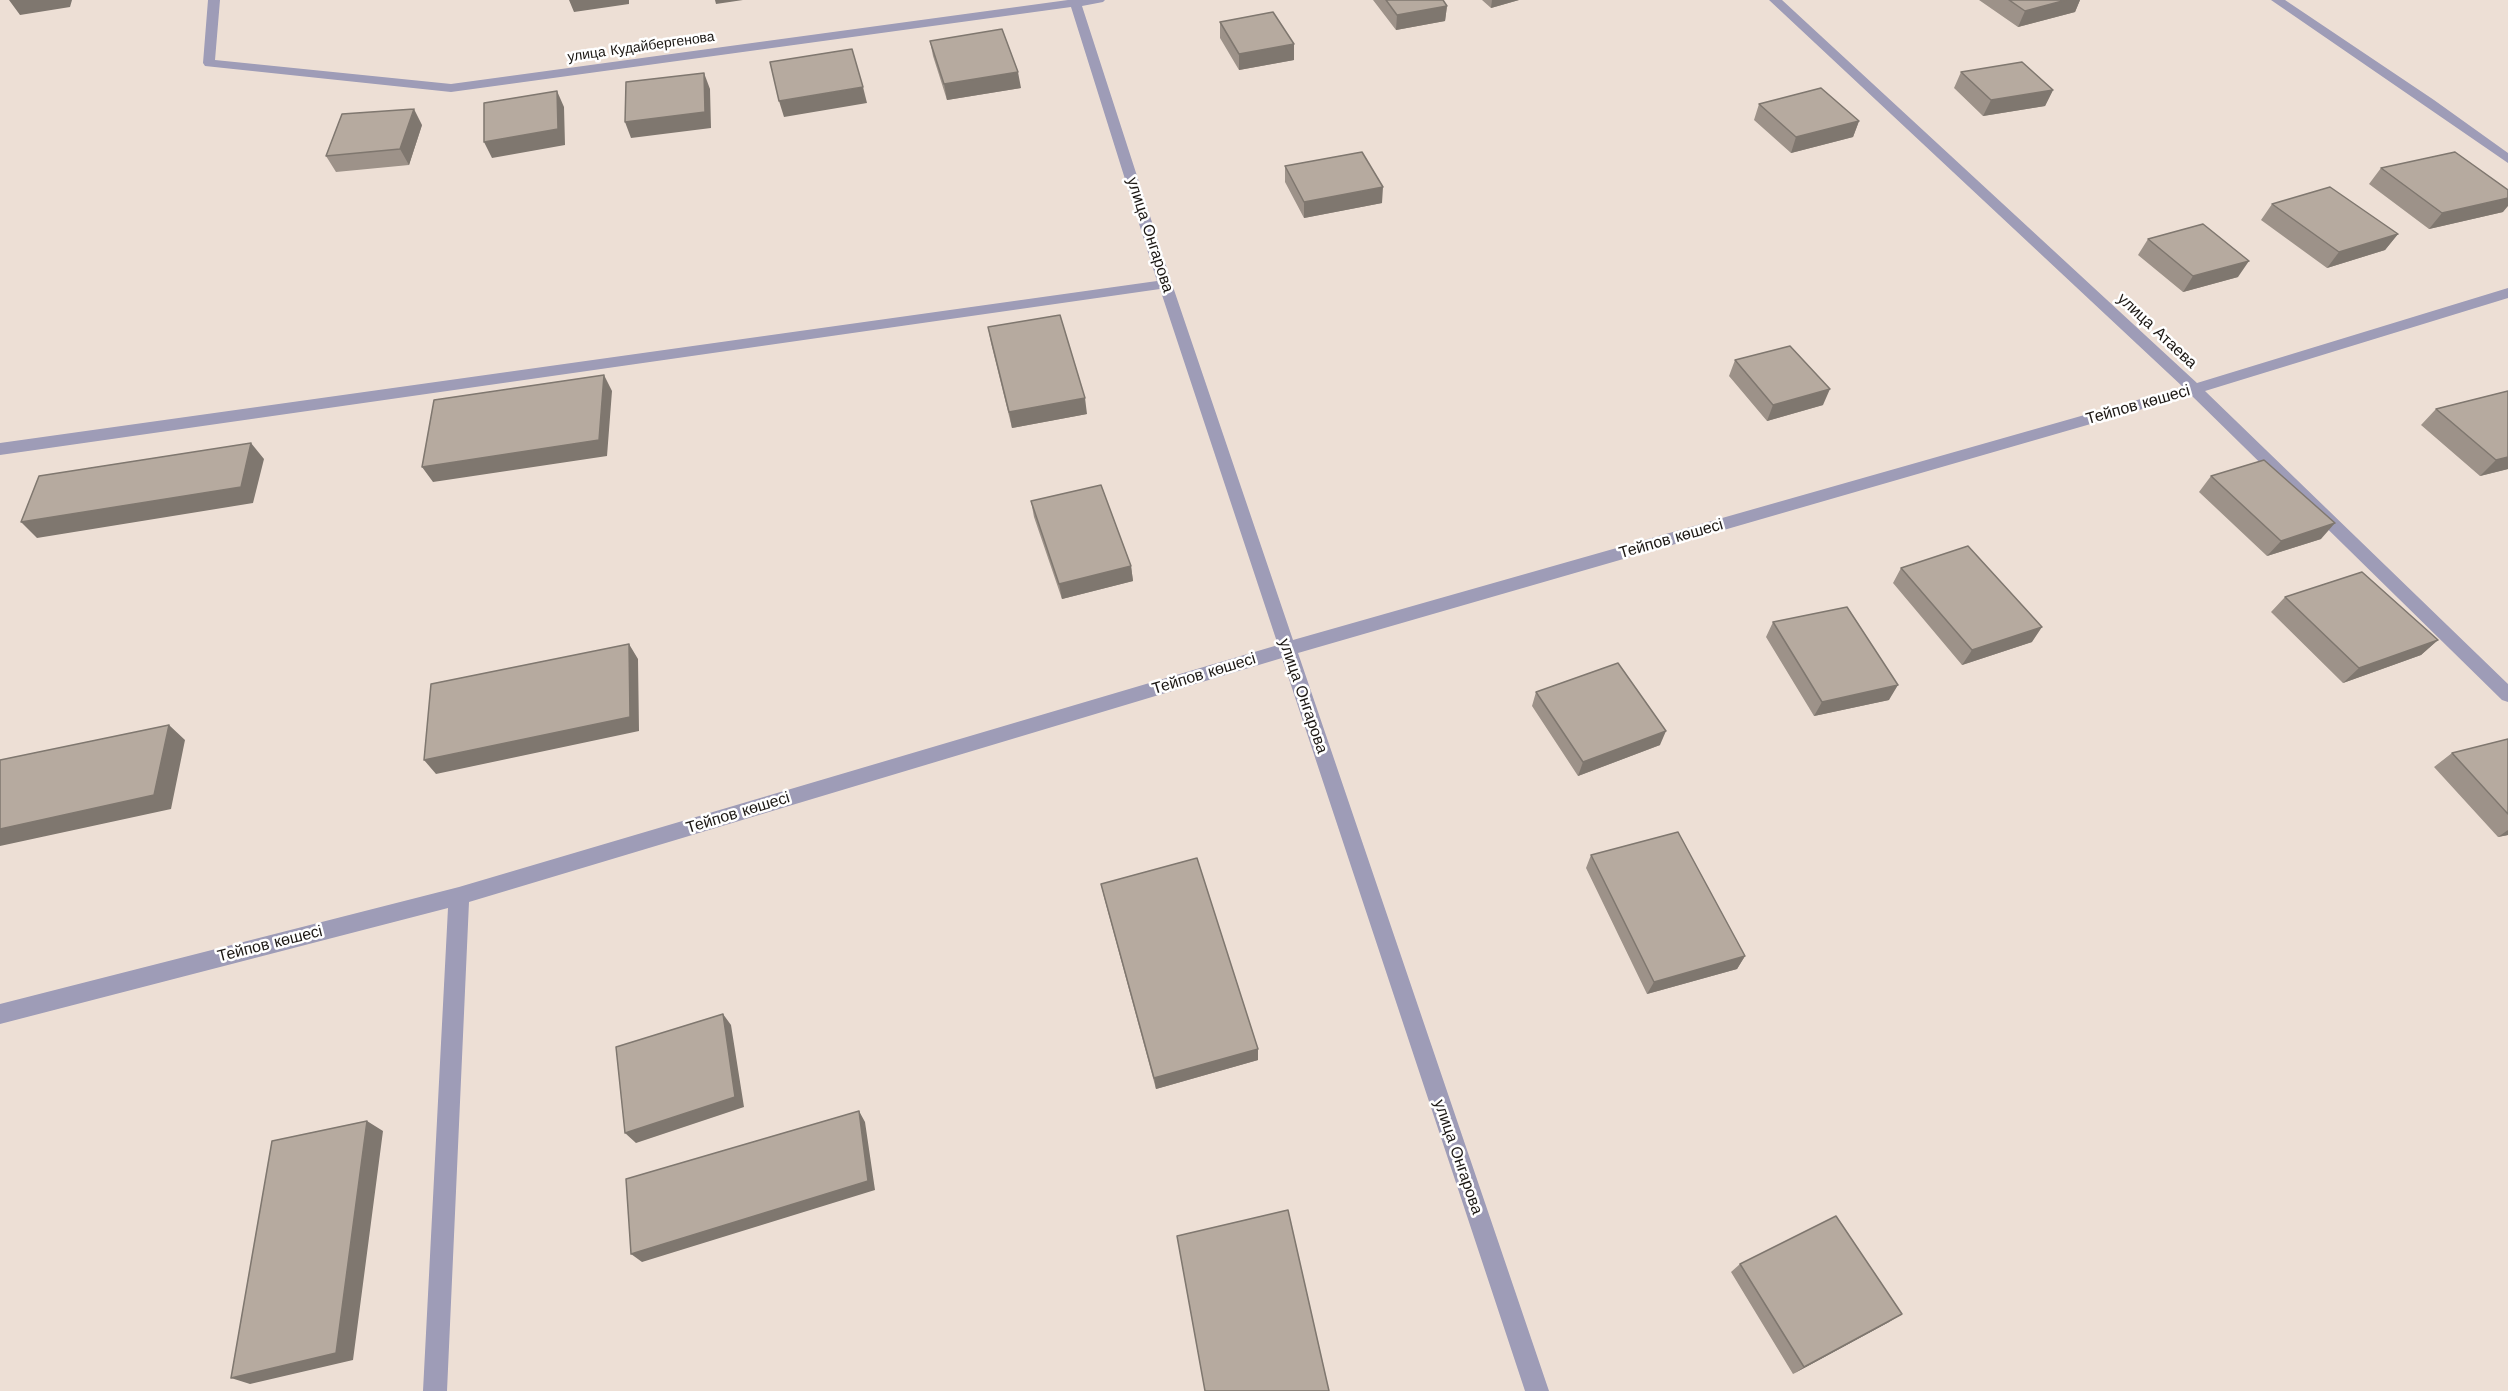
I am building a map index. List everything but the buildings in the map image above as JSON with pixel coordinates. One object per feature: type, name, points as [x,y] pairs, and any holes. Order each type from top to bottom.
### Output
[{"type":"street","name":"улица Кудайбергенова","points":[[214,0],[209,63],[452,88],[1100,0]]},
{"type":"street","name":"улица Атаева","points":[[1775,0],[2194,389],[2508,695]]},
{"type":"street","points":[[2277,0],[2430,103],[2508,159]]},
{"type":"street","name":"улица Онгарова","points":[[1075,2],[1165,284],[1537,1391]]},
{"type":"street","points":[[0,449],[1165,284]]},
{"type":"street","name":"Тейпов көшесі","points":[[0,1014],[459,896],[1287,649],[2194,389],[2508,293]]},
{"type":"street","points":[[435,1391],[459,896]]}]
